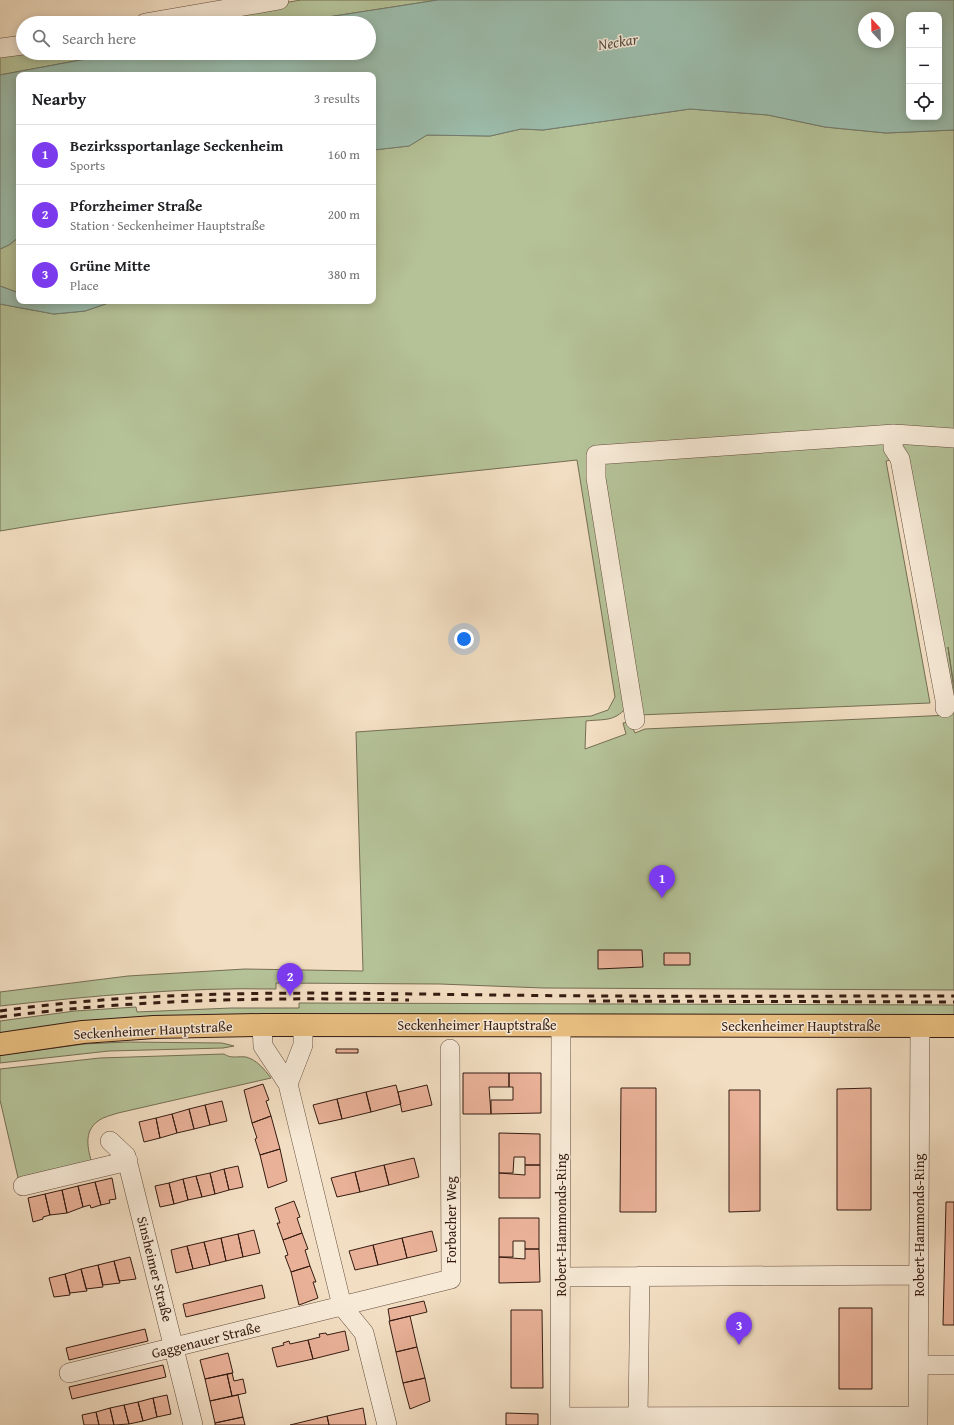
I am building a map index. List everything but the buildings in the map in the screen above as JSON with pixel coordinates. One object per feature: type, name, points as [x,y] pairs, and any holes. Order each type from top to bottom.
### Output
[{"type":"main road","name":"Seckenheimer Hauptstraße","points":[[0,1044],[83,1032],[154,1027],[303,1024],[561,1026],[954,1026]]},
{"type":"street","points":[[172,16],[214,5],[279,0]]},
{"type":"street","points":[[0,48],[16,46]]},
{"type":"street","points":[[894,434],[893,448],[900,459],[945,700],[945,708]]},
{"type":"street","points":[[635,720],[596,478],[596,455],[894,434],[954,438]]},
{"type":"street","points":[[288,1084],[303,1045],[303,1024]]},
{"type":"street","points":[[262,1025],[263,1046],[288,1084],[342,1306],[364,1333],[387,1425]]},
{"type":"street","name":"Robert-Hammonds-Ring","points":[[560,1421],[561,1026]]},
{"type":"street","name":"Robert-Hammonds-Ring","points":[[918,1421],[920,1026]]},
{"type":"street","name":"Forbacher Weg","points":[[342,1306],[451,1279],[450,1049]]},
{"type":"street","name":"Sinsheimer Straße","points":[[110,1141],[126,1156],[128,1161],[193,1425]]},
{"type":"street","points":[[23,1186],[128,1161]]},
{"type":"street","points":[[561,1277],[919,1275]]},
{"type":"street","points":[[638,1416],[640,1276]]},
{"type":"street","name":"Gaggenauer Straße","points":[[69,1373],[342,1306]]},
{"type":"street","points":[[918,1365],[954,1365]]},
{"type":"street","points":[[560,1421],[638,1416],[918,1421]]},
{"type":"shaded area","points":[[301,0],[438,0],[334,16],[204,16]]},
{"type":"shaded area","points":[[0,51],[16,52],[16,60],[80,60],[16,72],[0,75]]},
{"type":"shaded area","points":[[690,109],[768,115],[825,127],[886,133],[954,130],[954,686],[948,647],[954,691],[954,990],[543,988],[440,984],[276,983],[276,989],[207,989],[173,991],[0,1006],[0,992],[128,976],[245,969],[363,971],[356,732],[591,716],[608,710],[615,697],[577,460],[216,500],[72,519],[0,531],[0,304],[54,314],[85,311],[105,304],[376,304],[376,150],[409,146],[427,135],[490,136],[521,129],[543,130]],"holes":[[[590,459],[639,715],[930,703],[886,461],[894,459],[950,715],[645,729],[635,733],[630,722],[623,723],[626,734],[585,749],[586,721],[613,718],[626,708]]]},
{"type":"shaded area","points":[[16,239],[16,292],[0,286],[0,249],[9,245]]},
{"type":"shaded area","points":[[299,1003],[954,1005],[954,1015],[0,1035],[0,1021],[75,1011],[136,1007],[137,1012],[231,1008],[299,1008]]},
{"type":"shaded area","points":[[127,1042],[222,1043],[234,1046],[223,1048],[109,1051],[0,1063],[0,1055],[84,1044]]},
{"type":"shaded area","points":[[224,1054],[235,1057],[246,1057],[254,1060],[271,1078],[105,1117],[93,1125],[88,1135],[88,1147],[92,1164],[19,1182],[0,1100],[0,1069],[100,1058]]},
{"type":"water","name":"Neckar","points":[[438,0],[954,0],[954,130],[886,133],[825,127],[768,115],[690,109],[543,130],[521,129],[490,136],[427,135],[409,146],[376,150],[376,72],[16,72],[80,60],[376,60],[376,16],[334,16]]},
{"type":"water","points":[[16,72],[16,239],[9,245],[0,249],[0,75]]},
{"type":"water","points":[[0,286],[16,292],[16,304],[105,304],[85,311],[54,314],[0,304]]},
{"type":"railway","points":[[0,1011],[62,1004],[185,995],[308,993],[551,996],[954,996]]},
{"type":"railway","points":[[0,1017],[102,1006],[153,1003],[255,999],[409,1000]]},
{"type":"railway","points":[[589,1001],[954,1002]]},
{"type":"place","name":"Bezirkssportanlage Seckenheim","points":[[662,898]]},
{"type":"place","name":"Pforzheimer Straße","points":[[290,996]]},
{"type":"place","name":"Grüne Mitte","points":[[739,1345]]}]
